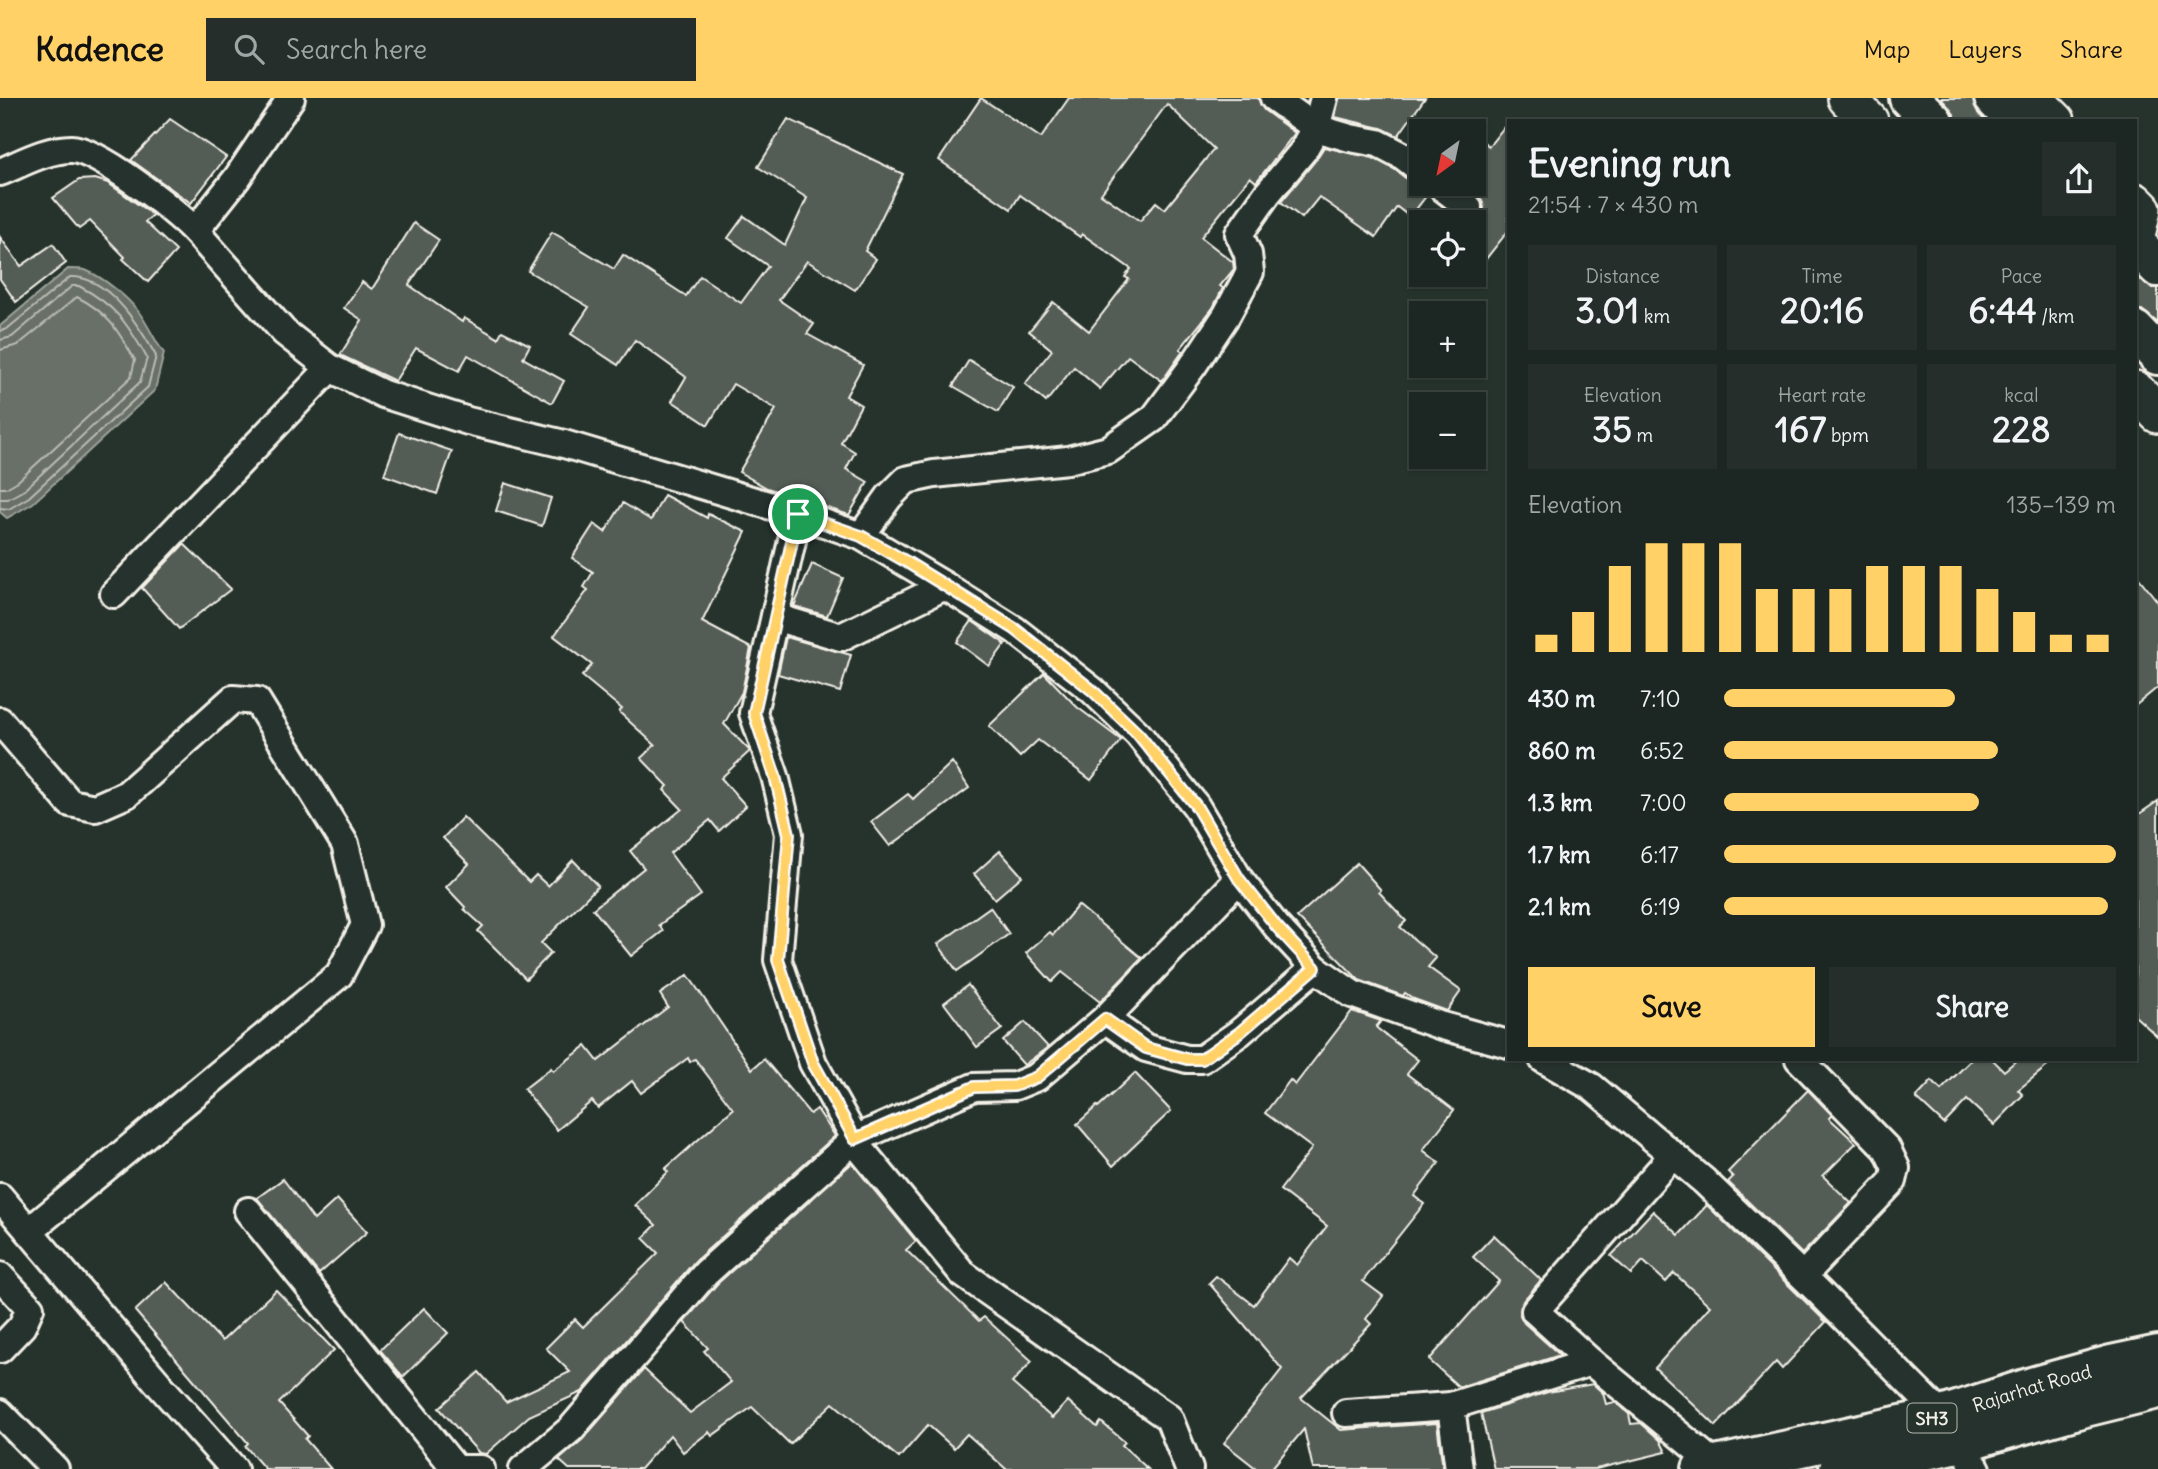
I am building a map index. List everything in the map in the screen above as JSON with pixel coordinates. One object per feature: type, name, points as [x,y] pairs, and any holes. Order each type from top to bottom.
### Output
[{"type":"main road","points":[[1909,98],[1931,119]]},
{"type":"main road","points":[[1994,98],[2014,119]]},
{"type":"main road","points":[[2137,244],[2158,267]]},
{"type":"main road","points":[[2137,333],[2158,355]]},
{"type":"main road","name":"Rajarhat Road","points":[[1710,1467],[1959,1443],[2048,1382],[2158,1355]]},
{"type":"main road","name":"Rajarhat Road","points":[[1839,1469],[1959,1443],[2158,1389]]},
{"type":"street","points":[[195,231],[237,178],[290,98]]},
{"type":"street","points":[[1274,98],[1316,128],[1378,143],[1409,161]]},
{"type":"street","points":[[861,536],[889,496],[906,480],[934,474],[1068,460],[1108,450],[1154,418],[1219,326],[1250,272],[1248,254],[1239,234],[1267,194],[1303,151],[1316,128],[1324,98]]},
{"type":"street","points":[[1847,98],[1867,119]]},
{"type":"street","points":[[2033,98],[2054,119]]},
{"type":"street","points":[[0,172],[47,153],[73,149],[94,155],[178,215],[284,332],[330,368],[383,394],[468,421],[564,444],[798,514],[861,536],[1015,629],[1092,690],[1138,734],[1196,806],[1239,879],[1277,927],[1315,968],[1352,994],[1439,1026],[1507,1044]]},
{"type":"street","points":[[1454,196],[1468,207]]},
{"type":"street","points":[[2137,204],[2142,209],[2137,233]]},
{"type":"street","points":[[114,594],[330,368]]},
{"type":"street","points":[[2137,392],[2158,414]]},
{"type":"street","points":[[798,514],[754,713],[775,776],[789,834],[778,960],[813,1063],[862,1151],[963,1274],[1169,1418],[1189,1469]]},
{"type":"street","points":[[775,617],[841,637],[945,586]]},
{"type":"street","points":[[0,721],[70,803],[95,808],[127,794],[233,699],[257,701],[345,844],[365,925],[339,975],[29,1231]]},
{"type":"street","points":[[523,1469],[571,1429],[706,1273],[855,1139],[974,1087],[1014,1086],[1037,1077],[1105,1019],[1239,879]]},
{"type":"street","points":[[1105,1019],[1146,1048],[1187,1059],[1202,1059],[1239,1033],[1315,968]]},
{"type":"street","points":[[1546,1061],[1592,1087],[1704,1181],[1803,1276],[1959,1443]]},
{"type":"street","points":[[1801,1061],[1887,1149],[1896,1168],[1893,1181],[1803,1276]]},
{"type":"street","points":[[1673,1155],[1535,1311],[1710,1467]]},
{"type":"street","points":[[0,1197],[163,1390],[234,1469]]},
{"type":"street","points":[[248,1211],[454,1468],[481,1469]]},
{"type":"street","points":[[0,1276],[30,1308],[22,1326],[0,1349]]},
{"type":"street","points":[[1346,1413],[1451,1406],[1591,1362]]},
{"type":"street","points":[[1451,1406],[1460,1469]]},
{"type":"street","points":[[0,1413],[55,1469]]},
{"type":"water","points":[[68,269],[85,270],[99,277],[121,293],[138,311],[164,353],[155,390],[33,503],[7,518],[0,512],[0,326]]},
{"type":"building","points":[[981,98],[1041,138],[1069,98],[1258,98],[1264,110],[1295,133],[1256,182],[1250,177],[1201,237],[1233,262],[1234,269],[1220,286],[1223,288],[1213,308],[1180,349],[1183,351],[1162,381],[1128,356],[1100,389],[1074,367],[1046,402],[1025,384],[1052,350],[1029,331],[1053,302],[1089,331],[1129,279],[1125,277],[1131,269],[1020,195],[1011,209],[939,160]],"holes":[[[1167,104],[1214,149],[1165,209],[1156,202],[1140,221],[1101,194]]]},
{"type":"building","points":[[1339,98],[1425,98],[1398,136],[1381,128],[1335,117]]},
{"type":"building","points":[[1941,98],[1973,98],[1983,119],[1954,119],[1954,114]]},
{"type":"building","points":[[170,119],[226,157],[191,203],[131,160]]},
{"type":"building","points":[[788,119],[903,174],[865,251],[876,259],[855,290],[807,261],[779,300],[814,324],[807,334],[863,365],[846,396],[861,405],[841,443],[855,452],[846,469],[868,482],[849,515],[767,488],[739,472],[776,409],[733,384],[708,425],[672,401],[686,377],[635,340],[618,365],[571,334],[589,307],[528,271],[552,232],[614,269],[623,255],[686,296],[700,276],[741,303],[768,266],[728,238],[744,216],[785,245],[807,198],[758,167]]},
{"type":"building","points":[[1507,123],[1507,232],[1486,259],[1486,210],[1483,210],[1478,196],[1486,196],[1486,144],[1489,146]]},
{"type":"building","points":[[1324,147],[1373,158],[1409,181],[1409,196],[1426,196],[1415,210],[1409,210],[1409,216],[1397,207],[1376,237],[1319,197],[1302,218],[1281,202]]},
{"type":"building","points":[[95,179],[108,183],[153,215],[145,222],[176,251],[148,282],[123,259],[125,257],[90,221],[79,229],[53,198],[79,180]]},
{"type":"building","points":[[414,223],[439,240],[409,285],[462,322],[464,318],[498,338],[502,331],[530,345],[523,358],[564,381],[552,403],[468,355],[459,371],[416,348],[395,381],[340,355],[362,320],[344,308],[362,282],[372,289]]},
{"type":"building","points":[[0,237],[21,266],[53,244],[66,263],[16,302],[0,279]]},
{"type":"building","points":[[2137,277],[2151,288],[2158,288],[2158,323],[2142,310],[2137,310]]},
{"type":"building","points":[[969,360],[1013,387],[998,412],[953,386]]},
{"type":"building","points":[[399,433],[452,451],[437,494],[384,475]]},
{"type":"building","points":[[505,483],[551,498],[542,526],[496,511]]},
{"type":"building","points":[[664,495],[707,518],[708,514],[746,532],[702,622],[751,648],[742,692],[724,724],[750,751],[721,778],[746,806],[719,831],[710,820],[670,853],[701,895],[659,925],[663,931],[631,956],[593,909],[644,868],[630,851],[682,809],[664,790],[668,786],[641,758],[655,745],[619,712],[622,709],[582,676],[592,665],[554,636],[588,590],[584,587],[593,572],[572,558],[594,524],[605,532],[623,503],[651,520]]},
{"type":"building","points":[[184,544],[231,589],[179,629],[142,588]]},
{"type":"building","points":[[812,564],[843,578],[827,616],[794,606]]},
{"type":"building","points":[[2137,576],[2158,602],[2158,687],[2137,704]]},
{"type":"building","points":[[972,621],[1005,644],[989,666],[957,642]]},
{"type":"building","points":[[786,637],[851,655],[840,692],[778,674]]},
{"type":"building","points":[[1044,673],[1077,707],[1121,740],[1091,780],[1038,740],[1020,757],[989,726]]},
{"type":"building","points":[[952,762],[969,788],[890,846],[871,822],[908,794],[913,799]]},
{"type":"building","points":[[2158,801],[2158,1037],[2137,1018],[2137,816]]},
{"type":"building","points":[[463,817],[529,882],[536,875],[548,886],[573,860],[598,886],[541,943],[551,953],[526,979],[478,931],[483,926],[446,887],[469,864],[443,838]]},
{"type":"building","points":[[1000,851],[1022,876],[995,899],[974,874]]},
{"type":"building","points":[[1357,863],[1406,921],[1400,927],[1436,958],[1428,967],[1461,991],[1447,1011],[1405,993],[1403,996],[1359,980],[1297,917]]},
{"type":"building","points":[[1078,905],[1142,958],[1100,1002],[1062,972],[1052,982],[1026,953],[1050,932],[1053,935]]},
{"type":"building","points":[[990,907],[1009,934],[957,971],[938,944]]},
{"type":"building","points":[[688,975],[752,1069],[764,1059],[810,1114],[817,1109],[835,1136],[695,1261],[582,1392],[529,1416],[486,1454],[479,1453],[439,1408],[479,1372],[506,1402],[570,1372],[546,1348],[575,1319],[583,1327],[658,1253],[643,1238],[656,1225],[635,1205],[668,1172],[665,1169],[733,1109],[695,1059],[690,1062],[688,1058],[641,1093],[632,1081],[598,1108],[592,1101],[557,1130],[524,1089],[586,1046],[598,1061],[668,1007],[660,994]]},
{"type":"building","points":[[968,985],[1002,1029],[977,1047],[944,1003]]},
{"type":"building","points":[[1352,1011],[1381,1021],[1376,1027],[1418,1060],[1407,1074],[1454,1110],[1423,1150],[1439,1163],[1414,1196],[1424,1204],[1363,1281],[1383,1296],[1366,1319],[1371,1324],[1301,1398],[1341,1430],[1437,1423],[1443,1469],[1313,1469],[1304,1429],[1271,1469],[1257,1469],[1224,1443],[1282,1369],[1209,1283],[1216,1276],[1254,1305],[1289,1258],[1297,1265],[1327,1226],[1280,1190],[1312,1148],[1265,1113],[1290,1080],[1295,1085]]},
{"type":"building","points":[[1025,1022],[1048,1047],[1024,1065],[1003,1041]]},
{"type":"building","points":[[1970,1061],[1994,1061],[2004,1071],[2016,1061],[2054,1061],[2018,1090],[2023,1095],[1994,1125],[1967,1100],[1944,1124],[1916,1098],[1932,1081],[1941,1090]]},
{"type":"building","points":[[1135,1073],[1171,1111],[1113,1166],[1077,1124]]},
{"type":"building","points":[[1808,1090],[1832,1115],[1829,1118],[1856,1143],[1823,1176],[1851,1203],[1802,1254],[1728,1182],[1733,1177],[1728,1172]]},
{"type":"building","points":[[852,1163],[916,1241],[906,1250],[979,1321],[984,1317],[1032,1361],[1012,1383],[1052,1418],[1068,1401],[1097,1427],[1101,1422],[1125,1442],[1122,1445],[1148,1469],[1006,1469],[967,1434],[954,1448],[928,1425],[899,1458],[833,1403],[790,1444],[752,1407],[712,1436],[709,1432],[683,1452],[670,1435],[640,1469],[569,1469],[559,1460],[583,1439],[644,1369],[690,1413],[731,1382],[704,1351],[708,1348],[684,1322],[717,1284]]},
{"type":"building","points":[[283,1179],[314,1220],[337,1199],[367,1232],[319,1274],[257,1198]]},
{"type":"building","points":[[1707,1205],[1826,1322],[1782,1369],[1776,1362],[1716,1426],[1655,1368],[1710,1306],[1674,1273],[1666,1282],[1643,1261],[1631,1274],[1611,1256],[1653,1211],[1679,1235]]},
{"type":"building","points":[[1494,1235],[1541,1280],[1523,1301],[1520,1315],[1524,1323],[1560,1355],[1459,1387],[1429,1360],[1499,1281],[1473,1257]]},
{"type":"building","points":[[166,1282],[222,1341],[276,1290],[334,1350],[279,1403],[308,1436],[305,1439],[331,1469],[265,1469],[245,1446],[248,1443],[135,1311]]},
{"type":"building","points":[[424,1308],[448,1333],[403,1377],[380,1350]]},
{"type":"building","points":[[1593,1384],[1603,1393],[1606,1404],[1615,1402],[1629,1414],[1631,1424],[1641,1423],[1660,1440],[1666,1452],[1596,1469],[1494,1469],[1481,1413],[1548,1392]]},
{"type":"route","points":[[798,514],[861,536],[905,561],[1015,629],[1092,690],[1138,734],[1196,806],[1239,879],[1277,927],[1315,968],[1239,1033],[1202,1059],[1187,1059],[1146,1048],[1105,1019],[1037,1077],[1014,1086],[974,1087],[855,1139],[813,1063],[778,960],[789,834],[775,776],[754,713],[798,514]]}]
